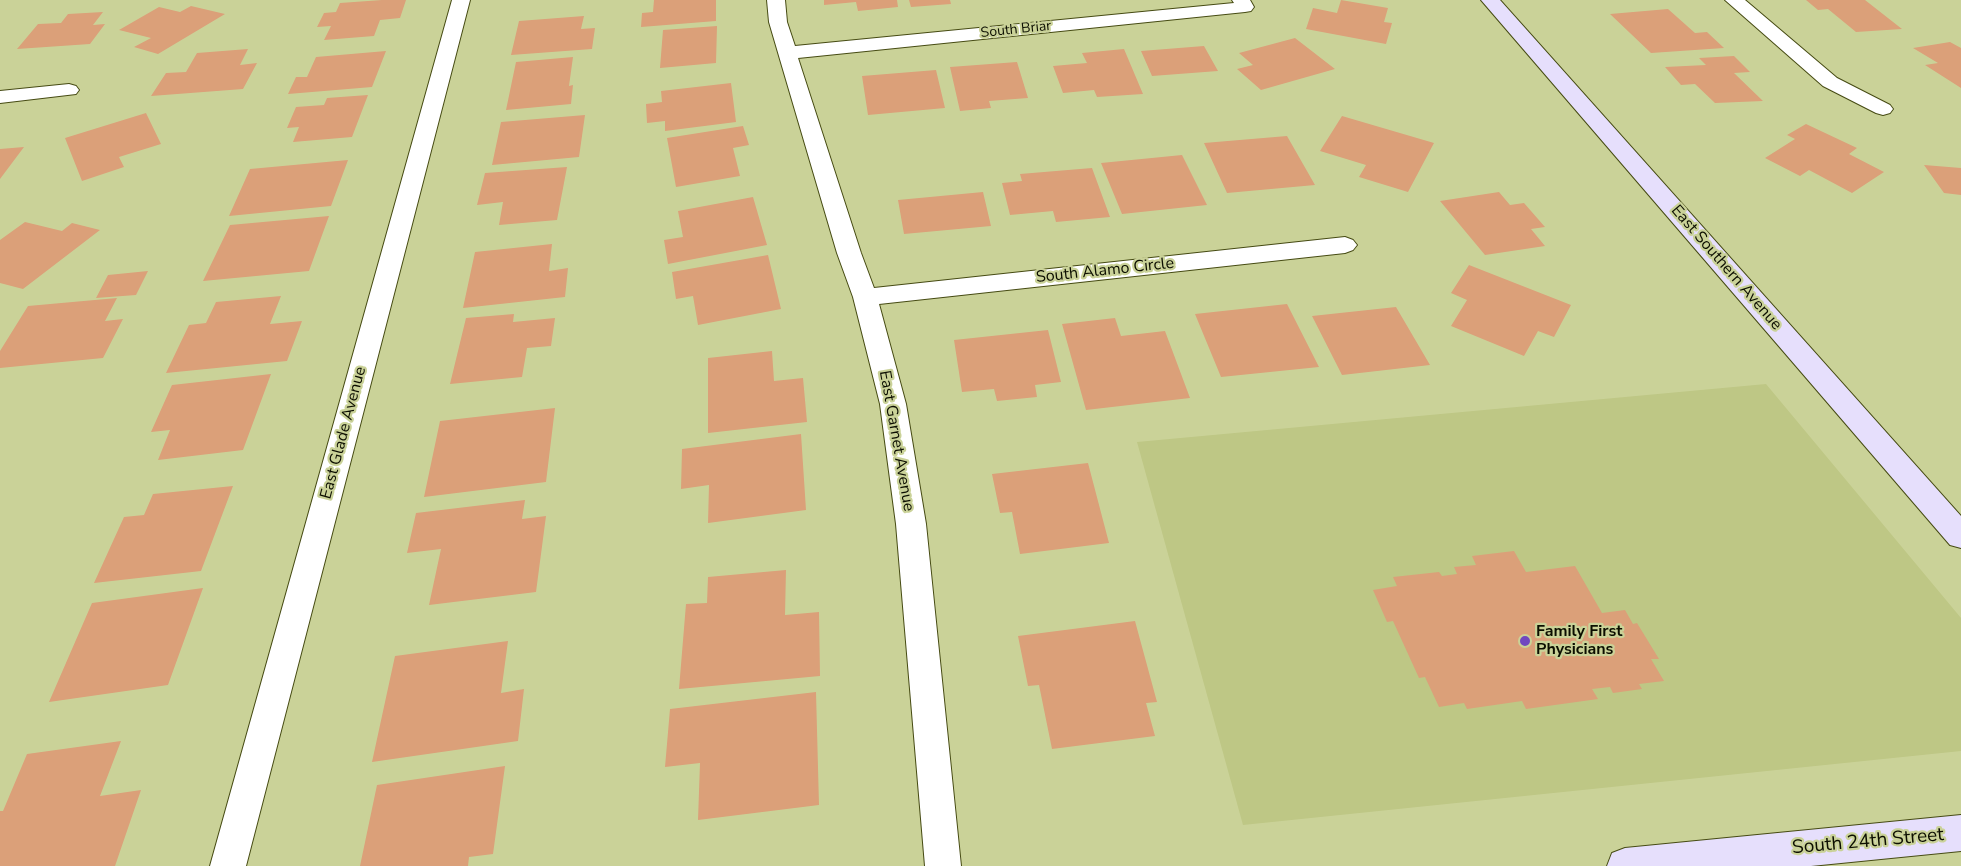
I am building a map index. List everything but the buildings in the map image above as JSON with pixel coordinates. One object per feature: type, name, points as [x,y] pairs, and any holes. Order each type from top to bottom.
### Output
[{"type":"main road","name":"East Southern Avenue","points":[[1490,0],[1961,536]]},
{"type":"main road","name":"South 24th Street","points":[[1625,866],[1710,856],[1961,833]]},
{"type":"street","name":"East Glade Avenue","points":[[228,866],[461,0]]},
{"type":"street","name":"East Garnet Avenue","points":[[776,0],[778,22],[849,253],[865,297],[893,404],[911,524],[943,866]]},
{"type":"street","points":[[1734,0],[1830,82],[1883,109]]},
{"type":"street","name":"South Briar","points":[[787,53],[1243,4]]},
{"type":"street","points":[[0,98],[69,90]]},
{"type":"street","name":"South Alamo Circle","points":[[865,297],[1345,245]]},
{"type":"shaded area","points":[[1766,384],[1961,618],[1961,751],[1243,825],[1137,442]]},
{"type":"place","name":"Family First Physicians","points":[[1525,641]]}]
